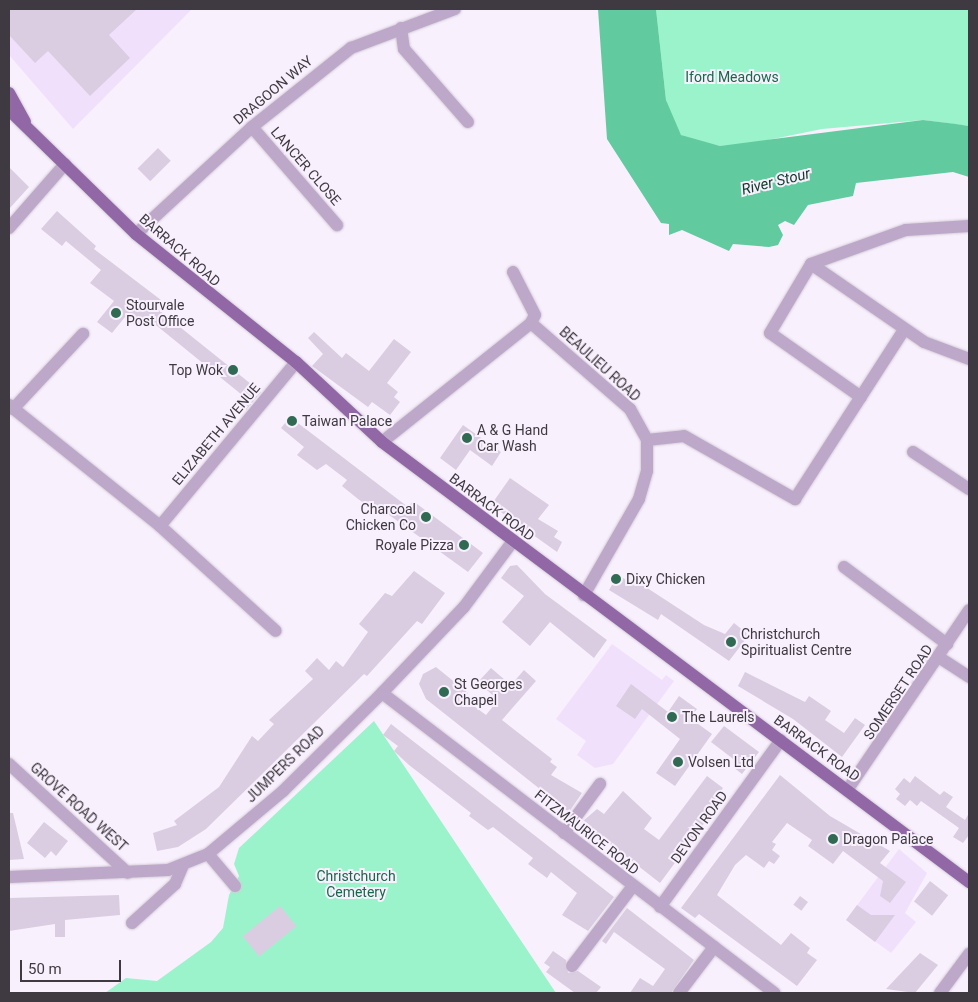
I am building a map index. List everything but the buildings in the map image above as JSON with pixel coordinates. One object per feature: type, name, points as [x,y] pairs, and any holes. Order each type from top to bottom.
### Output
[{"type":"main road","name":"BARRACK ROAD","points":[[9,93],[25,122]]},
{"type":"main road","name":"BARRACK ROAD","points":[[9,110],[25,122],[136,234],[296,362],[382,442],[584,595],[848,789],[969,882]]},
{"type":"street","name":"DRAGOON WAY","points":[[136,234],[252,127],[351,48],[455,9]]},
{"type":"street","points":[[401,28],[404,49],[468,122]]},
{"type":"street","name":"LANCER CLOSE","points":[[252,127],[337,225]]},
{"type":"street","points":[[9,228],[65,164]]},
{"type":"street","points":[[861,396],[770,333],[811,264],[906,230],[969,226]]},
{"type":"street","points":[[811,264],[904,330],[969,359]]},
{"type":"street","points":[[382,442],[531,323],[535,315],[513,272]]},
{"type":"street","name":"BEAULIEU ROAD","points":[[531,323],[630,408],[647,440],[647,471],[639,499],[584,595]]},
{"type":"street","points":[[647,440],[684,436],[795,499],[904,330]]},
{"type":"street","points":[[83,334],[11,407],[160,526],[276,631]]},
{"type":"street","name":"ELIZABETH AVENUE","points":[[160,526],[296,362]]},
{"type":"street","points":[[912,452],[969,489]]},
{"type":"street","name":"JUMPERS ROAD","points":[[9,878],[128,873],[183,865],[208,854],[283,791],[382,693],[464,606],[513,541]]},
{"type":"street","points":[[844,567],[947,644]]},
{"type":"street","name":"SOMERSET ROAD","points":[[848,789],[940,658],[969,610]]},
{"type":"street","points":[[940,658],[969,677]]},
{"type":"street","name":"FITZMAURICE ROAD","points":[[382,693],[774,993]]},
{"type":"street","name":"DEVON ROAD","points":[[660,907],[781,740]]},
{"type":"street","name":"GROVE ROAD WEST","points":[[9,764],[128,873]]},
{"type":"street","points":[[564,833],[600,784]]},
{"type":"street","points":[[208,854],[234,886]]},
{"type":"street","points":[[132,923],[175,884],[183,865]]},
{"type":"street","points":[[572,966],[633,886]]},
{"type":"street","points":[[679,993],[714,947]]},
{"type":"street","points":[[940,993],[969,954]]},
{"type":"shaded area","points":[[9,9],[192,9],[73,129],[9,55]]},
{"type":"shaded area","points":[[612,644],[662,680],[666,675],[674,681],[613,764],[595,768],[577,755],[586,741],[556,719]]},
{"type":"shaded area","points":[[899,849],[927,873],[905,913],[916,922],[891,953],[846,920]]},
{"type":"green space","name":"Iford Meadows","points":[[656,9],[969,9],[969,126],[923,120],[822,129],[744,145],[720,146],[695,141],[681,135],[673,123],[666,100]]},
{"type":"green space","name":"Christchurch Cemetery","points":[[374,721],[556,993],[105,993],[126,978],[157,981],[211,942],[223,928],[229,895],[239,876],[234,864],[239,848]]},
{"type":"water","name":"River Stour","points":[[598,9],[656,9],[666,100],[681,135],[720,146],[923,120],[956,124],[969,126],[969,177],[953,172],[856,183],[853,196],[808,205],[794,225],[785,221],[778,225],[783,235],[778,245],[769,247],[733,244],[729,251],[682,230],[669,235],[669,224],[661,223],[607,139]]},
{"type":"place","name":"Stourvale Post Office","points":[[116,313]]},
{"type":"place","name":"Top Wok","points":[[233,370]]},
{"type":"place","name":"Taiwan Palace","points":[[292,421]]},
{"type":"place","name":"A & G Hand Car Wash","points":[[467,438]]},
{"type":"place","name":"Charcoal Chicken Co","points":[[426,517]]},
{"type":"place","name":"Royale Pizza","points":[[464,545]]},
{"type":"place","name":"Dixy Chicken","points":[[616,579]]},
{"type":"place","name":"Christchurch Spiritualist Centre","points":[[731,642]]},
{"type":"place","name":"St Georges Chapel","points":[[444,692]]},
{"type":"place","name":"The Laurels","points":[[672,717]]},
{"type":"place","name":"Volsen Ltd","points":[[678,762]]},
{"type":"place","name":"Dragon Palace","points":[[833,839]]}]
